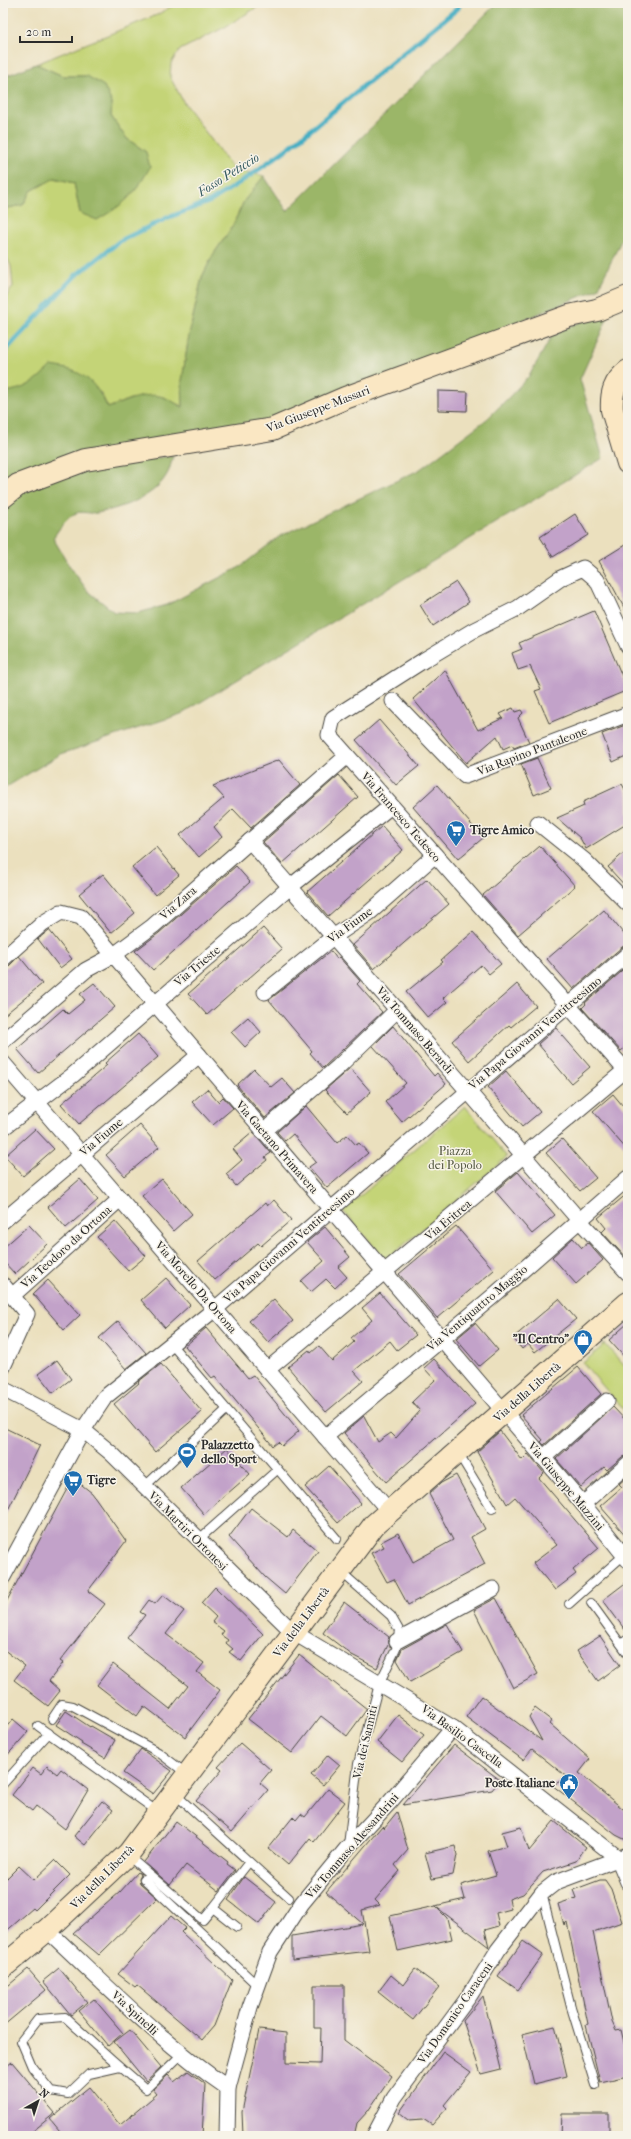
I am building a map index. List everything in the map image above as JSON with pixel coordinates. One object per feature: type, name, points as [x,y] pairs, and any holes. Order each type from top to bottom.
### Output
[{"type":"main road","name":"Via Giuseppe Massari","points":[[3,497],[18,485],[85,460],[273,429],[352,395],[569,316],[597,310],[628,297]]},
{"type":"main road","points":[[628,371],[615,385],[611,402],[628,463]]},
{"type":"main road","name":"Via della Libertà","points":[[3,1967],[47,1930],[127,1855],[175,1793],[293,1632],[374,1525],[628,1304]]},
{"type":"street","name":"Via Francesco Tedesco","points":[[627,1070],[567,1006],[329,735],[333,718],[449,645],[518,608],[561,578],[583,568],[596,580],[628,646]]},
{"type":"street","name":"Via Rapino Pantaleone","points":[[393,701],[465,776],[628,714]]},
{"type":"street","name":"Via Zara","points":[[3,1041],[86,970],[114,955],[153,926],[347,756]]},
{"type":"street","name":"Via Trieste","points":[[3,1128],[73,1075],[154,1003],[290,887],[391,806]]},
{"type":"street","points":[[538,823],[584,860],[628,904]]},
{"type":"street","name":"Via Tommaso Berardi","points":[[250,841],[523,1154],[578,1220],[628,1273]]},
{"type":"street","name":"Via Fiume","points":[[265,992],[333,936],[369,913],[435,856]]},
{"type":"street","name":"Via Gaetano Primavera","points":[[3,958],[43,923],[61,912],[81,917],[503,1412]]},
{"type":"street","name":"Via Papa Giovanni Ventitreesimo","points":[[3,1577],[83,1430],[106,1397],[215,1309],[331,1210],[467,1090],[628,954]]},
{"type":"street","points":[[263,1132],[338,1067],[397,1010]]},
{"type":"street","name":"Via Fiume","points":[[3,1221],[199,1055]]},
{"type":"street","name":"Via Morello Da Ortona","points":[[3,1063],[389,1512]]},
{"type":"street","name":"Via Eritrea","points":[[267,1370],[476,1196],[523,1154],[627,1070]]},
{"type":"street","name":"Via Ventiquattro Maggio","points":[[325,1437],[440,1339],[492,1297],[578,1220],[628,1178]]},
{"type":"street","name":"Via Teodoro da Ortona","points":[[8,1290],[120,1199]]},
{"type":"street","points":[[3,1367],[27,1314],[8,1290]]},
{"type":"street","name":"Via Martiri Ortonesi","points":[[3,1389],[83,1430],[111,1453],[293,1632]]},
{"type":"street","points":[[543,1458],[607,1401]]},
{"type":"street","name":"Via Giuseppe Mazzini","points":[[503,1412],[626,1553]]},
{"type":"street","points":[[583,1504],[628,1464]]},
{"type":"street","points":[[397,1642],[493,1588]]},
{"type":"street","name":"Via Basilio Cascella","points":[[293,1632],[454,1728],[623,1856]]},
{"type":"street","name":"Via Tommaso Alessandrini","points":[[226,2136],[228,2088],[250,2006],[270,1952],[298,1909],[348,1847],[390,1802],[454,1728]]},
{"type":"street","points":[[623,1856],[628,1882]]},
{"type":"street","name":"Via Domenico Caraceni","points":[[374,2136],[394,2098],[470,1995],[498,1950],[542,1894],[556,1882],[623,1856]]},
{"type":"street","name":"Via Spinelli","points":[[47,1930],[182,2054],[228,2088]]},
{"type":"lane","points":[[172,1345],[337,1539]]},
{"type":"lane","points":[[144,1487],[226,1410]]},
{"type":"lane","points":[[457,1452],[492,1509]]},
{"type":"lane","points":[[198,1540],[277,1470]]},
{"type":"lane","points":[[569,1604],[626,1553]]},
{"type":"lane","name":"Via dei Sanniti","points":[[340,1570],[391,1616],[399,1630],[396,1649],[379,1684],[358,1764],[348,1847]]},
{"type":"lane","points":[[592,1603],[624,1642],[628,1654]]},
{"type":"lane","points":[[52,1719],[62,1704],[73,1706],[158,1752],[188,1774]]},
{"type":"lane","points":[[38,1726],[159,1813]]},
{"type":"lane","points":[[3,1784],[48,1733]]},
{"type":"lane","points":[[175,1793],[289,1898]]},
{"type":"lane","points":[[127,1855],[203,1920],[249,1862]]},
{"type":"lane","points":[[144,1880],[258,1986]]},
{"type":"lane","points":[[542,1894],[571,2007],[595,2085]]},
{"type":"lane","points":[[212,1908],[237,1927]]},
{"type":"lane","points":[[120,2067],[89,2074],[68,2094],[51,2091],[32,2067],[21,2041],[38,2019],[66,2017],[146,2089],[182,2054]]},
{"type":"green space","points":[[177,3],[264,3],[225,27],[180,50],[171,63],[170,77],[184,103],[233,169],[264,176],[244,201],[232,227],[213,255],[202,277],[189,335],[182,381],[183,407],[163,397],[130,399],[108,408],[101,393],[52,366],[36,381],[21,390],[3,393],[3,301],[13,287],[11,266],[6,256],[3,261],[3,209],[23,205],[31,191],[54,178],[74,183],[80,213],[146,152],[126,138],[111,116],[112,103],[87,76],[63,76],[36,64],[157,15]]},
{"type":"green space","points":[[494,3],[628,3],[628,226],[598,289],[284,419],[179,438],[3,493],[4,392],[25,387],[51,366],[71,370],[86,378],[98,390],[108,408],[128,400],[149,395],[166,398],[183,407],[182,381],[189,335],[202,277],[213,255],[232,227],[244,201],[264,176],[287,211],[494,6]]},
{"type":"green space","points":[[36,64],[63,76],[87,76],[104,86],[112,103],[111,116],[126,138],[146,152],[150,167],[134,192],[115,209],[97,220],[80,213],[74,183],[55,178],[31,191],[23,205],[3,209],[3,77]]},
{"type":"green space","points":[[612,308],[580,379],[603,458],[181,714],[61,754],[3,789],[3,501],[79,467],[173,456],[166,476],[160,484],[145,496],[126,505],[106,511],[95,513],[76,513],[60,527],[53,538],[69,565],[87,590],[114,612],[138,613],[167,605],[240,567],[280,536],[419,470],[487,419],[511,395],[529,376],[553,334]]},
{"type":"green space","name":"Piazza dei Popolo","points":[[465,1106],[507,1157],[386,1260],[343,1211]]},
{"type":"green space","points":[[605,1344],[628,1370],[628,1415],[583,1363]]},
{"type":"building","points":[[438,391],[468,392],[467,411],[438,410]]},
{"type":"building","points":[[575,514],[588,535],[553,557],[540,537]]},
{"type":"building","points":[[628,543],[628,615],[599,561]]},
{"type":"building","points":[[456,582],[469,602],[433,626],[420,605]]},
{"type":"building","points":[[594,611],[628,690],[549,723],[535,691],[541,689],[530,666],[518,670],[512,653],[522,649],[519,643]]},
{"type":"building","points":[[445,670],[478,730],[503,718],[500,714],[513,708],[515,712],[521,710],[523,713],[518,718],[529,742],[514,748],[512,745],[503,749],[497,736],[466,763],[413,699]]},
{"type":"building","points":[[379,720],[419,766],[396,785],[356,740]]},
{"type":"building","points":[[628,724],[628,755],[613,762],[602,734]]},
{"type":"building","points":[[537,758],[551,788],[534,795],[521,764]]},
{"type":"building","points":[[279,760],[300,785],[251,828],[233,809],[214,827],[222,837],[199,857],[180,835],[224,798],[213,786]]},
{"type":"building","points":[[339,775],[358,797],[282,864],[263,842]]},
{"type":"building","points":[[622,784],[628,795],[628,823],[586,849],[580,838],[557,818],[584,806],[583,802]]},
{"type":"building","points":[[437,785],[483,838],[458,859],[413,807]]},
{"type":"building","points":[[382,826],[403,850],[328,916],[307,892]]},
{"type":"building","points":[[540,846],[575,886],[518,935],[483,895]]},
{"type":"building","points":[[156,847],[179,875],[155,895],[132,867]]},
{"type":"building","points":[[628,849],[628,889],[608,867]]},
{"type":"building","points":[[236,866],[250,882],[153,970],[135,951],[159,933]]},
{"type":"building","points":[[103,874],[135,913],[111,933],[79,894]]},
{"type":"building","points":[[427,879],[449,904],[374,969],[353,945]]},
{"type":"building","points":[[604,910],[628,939],[628,945],[622,947],[573,989],[547,959]]},
{"type":"building","points":[[263,928],[282,949],[207,1015],[188,994]]},
{"type":"building","points":[[49,930],[72,959],[60,968],[38,939]]},
{"type":"building","points":[[473,932],[501,964],[489,974],[481,965],[443,998],[447,1002],[428,1018],[406,992],[443,962],[441,960]]},
{"type":"building","points":[[331,951],[337,959],[339,957],[360,981],[357,984],[382,1012],[323,1068],[310,1053],[312,1051],[269,1000]]},
{"type":"building","points":[[19,956],[42,984],[3,1016],[3,968],[9,966]]},
{"type":"building","points":[[628,966],[628,1045],[621,1051],[582,1008],[586,1004],[585,1003]]},
{"type":"building","points":[[94,983],[115,1007],[38,1073],[17,1049],[63,1009],[68,1014],[85,1000],[80,994]]},
{"type":"building","points":[[517,984],[536,1006],[511,1027],[509,1025],[469,1061],[452,1041]]},
{"type":"building","points":[[248,1017],[261,1032],[245,1047],[231,1032]]},
{"type":"building","points":[[393,1026],[434,1076],[437,1073],[446,1084],[402,1122],[385,1102],[406,1083],[373,1046]]},
{"type":"building","points":[[556,1028],[590,1067],[571,1083],[538,1044]]},
{"type":"building","points":[[138,1034],[158,1057],[79,1124],[61,1104],[107,1065],[105,1063]]},
{"type":"building","points":[[350,1068],[371,1092],[347,1113],[325,1090]]},
{"type":"building","points":[[254,1069],[271,1087],[282,1078],[295,1093],[265,1118],[237,1085]]},
{"type":"building","points":[[506,1071],[540,1112],[522,1127],[488,1087]]},
{"type":"building","points":[[207,1089],[218,1102],[223,1097],[233,1108],[213,1125],[192,1102]]},
{"type":"building","points":[[613,1094],[628,1112],[628,1151],[593,1111]]},
{"type":"building","points":[[306,1106],[337,1143],[347,1135],[356,1145],[359,1143],[368,1153],[327,1188],[309,1167],[316,1162],[293,1134],[285,1141],[277,1132]]},
{"type":"building","points":[[140,1125],[159,1147],[125,1176],[106,1155]]},
{"type":"building","points":[[35,1129],[54,1149],[23,1176],[5,1156]]},
{"type":"building","points":[[253,1132],[271,1153],[265,1157],[267,1160],[236,1186],[226,1174],[242,1160],[233,1149]]},
{"type":"building","points":[[562,1139],[596,1178],[580,1191],[546,1153]]},
{"type":"building","points":[[518,1172],[555,1215],[532,1234],[495,1191]]},
{"type":"building","points":[[80,1179],[98,1200],[66,1228],[48,1207]]},
{"type":"building","points":[[162,1179],[192,1214],[173,1231],[142,1196]]},
{"type":"building","points":[[628,1193],[628,1260],[602,1232],[606,1228],[598,1218]]},
{"type":"building","points":[[274,1200],[291,1220],[261,1246],[258,1243],[215,1280],[198,1261],[265,1203],[267,1206]]},
{"type":"building","points":[[115,1221],[146,1256],[128,1271],[97,1237]]},
{"type":"building","points":[[29,1225],[47,1244],[15,1274],[3,1261],[3,1248]]},
{"type":"building","points":[[456,1226],[494,1270],[437,1318],[399,1274]]},
{"type":"building","points":[[325,1227],[350,1257],[338,1267],[347,1277],[335,1288],[326,1279],[311,1292],[301,1281],[324,1261],[307,1242]]},
{"type":"building","points":[[573,1238],[582,1248],[588,1243],[603,1260],[576,1284],[552,1257]]},
{"type":"building","points":[[166,1278],[190,1305],[165,1328],[141,1300]]},
{"type":"building","points":[[48,1280],[80,1315],[64,1330],[33,1294]]},
{"type":"building","points":[[380,1293],[416,1335],[397,1350],[390,1341],[354,1371],[363,1381],[326,1412],[288,1367],[309,1350],[311,1353],[319,1346],[332,1361],[354,1342],[351,1338],[372,1320],[362,1308]]},
{"type":"building","points":[[274,1299],[293,1321],[268,1342],[249,1321]]},
{"type":"building","points":[[559,1299],[576,1319],[535,1352],[528,1344],[522,1349],[513,1338]]},
{"type":"building","points":[[118,1321],[146,1353],[126,1369],[99,1338]]},
{"type":"building","points":[[475,1323],[498,1350],[479,1366],[456,1339]]},
{"type":"building","points":[[628,1323],[628,1361],[609,1340]]},
{"type":"building","points":[[206,1328],[248,1378],[253,1375],[299,1431],[282,1446],[278,1442],[273,1446],[215,1376],[212,1378],[185,1346]]},
{"type":"building","points":[[434,1359],[475,1404],[386,1482],[344,1433],[364,1416],[378,1442],[391,1433],[396,1438],[420,1411],[412,1402],[435,1380],[424,1368]]},
{"type":"building","points":[[57,1360],[71,1379],[53,1393],[38,1374]]},
{"type":"building","points":[[161,1364],[202,1412],[155,1452],[114,1404]]},
{"type":"building","points":[[578,1367],[601,1394],[544,1445],[541,1442],[543,1440],[521,1415]]},
{"type":"building","points":[[613,1407],[628,1423],[628,1455],[622,1457],[607,1470],[604,1467],[581,1487],[556,1459]]},
{"type":"building","points":[[3,1427],[40,1445],[3,1520]]},
{"type":"building","points":[[500,1431],[522,1460],[528,1454],[544,1473],[539,1478],[599,1548],[573,1570],[576,1574],[555,1590],[533,1563],[557,1545],[515,1497],[507,1504],[477,1452]]},
{"type":"building","points":[[227,1448],[250,1474],[204,1514],[181,1488]]},
{"type":"building","points":[[329,1466],[361,1503],[338,1523],[305,1487]]},
{"type":"building","points":[[456,1475],[485,1529],[471,1537],[485,1564],[408,1605],[394,1579],[387,1582],[371,1553],[384,1547],[381,1542],[398,1533],[413,1562],[453,1540],[429,1494],[441,1483]]},
{"type":"building","points":[[628,1476],[628,1538],[600,1506],[622,1487],[619,1484]]},
{"type":"building","points":[[73,1478],[92,1493],[126,1541],[88,1591],[105,1604],[60,1661],[63,1663],[49,1681],[60,1691],[48,1706],[14,1680],[25,1666],[3,1649],[3,1608]]},
{"type":"building","points":[[251,1508],[288,1537],[293,1530],[318,1551],[285,1594],[265,1577],[229,1537]]},
{"type":"building","points":[[628,1581],[628,1634],[603,1600]]},
{"type":"building","points":[[215,1587],[263,1634],[241,1661],[229,1652],[233,1649],[226,1643],[228,1640],[221,1635],[224,1631],[212,1622],[216,1617],[201,1603]]},
{"type":"building","points":[[163,1595],[184,1611],[166,1634],[204,1663],[197,1672],[220,1690],[185,1737],[144,1706],[137,1716],[97,1685],[113,1664],[170,1709],[188,1686],[127,1638],[145,1615],[140,1612],[149,1600],[155,1604]]},
{"type":"building","points":[[496,1598],[538,1674],[513,1688],[474,1610]]},
{"type":"building","points":[[344,1602],[389,1637],[388,1641],[391,1647],[388,1645],[377,1668],[352,1655],[323,1633]]},
{"type":"building","points":[[447,1624],[463,1652],[410,1682],[397,1660],[402,1649]]},
{"type":"building","points":[[600,1636],[620,1665],[598,1681],[577,1651]]},
{"type":"building","points":[[299,1655],[367,1709],[347,1736],[321,1716],[292,1753],[248,1719]]},
{"type":"building","points":[[481,1696],[542,1741],[529,1717],[535,1708],[552,1721],[550,1724],[590,1759],[579,1773],[628,1813],[628,1841],[616,1835],[552,1785],[568,1778],[532,1749],[523,1760],[466,1717]]},
{"type":"building","points":[[66,1711],[90,1727],[91,1726],[115,1740],[105,1758],[81,1744],[82,1742],[56,1725]]},
{"type":"building","points":[[398,1715],[424,1735],[402,1762],[377,1742]]},
{"type":"building","points":[[13,1719],[28,1732],[3,1760],[3,1731]]},
{"type":"building","points":[[240,1743],[271,1770],[260,1783],[268,1790],[232,1832],[196,1801],[222,1770],[218,1767]]},
{"type":"building","points":[[454,1745],[500,1780],[492,1790],[403,1805]]},
{"type":"building","points":[[141,1749],[172,1771],[153,1794],[123,1773]]},
{"type":"building","points":[[328,1755],[340,1765],[323,1785],[311,1775]]},
{"type":"building","points":[[47,1766],[57,1774],[61,1769],[88,1790],[65,1829],[36,1806],[32,1811],[12,1795],[33,1768],[41,1774]]},
{"type":"building","points":[[328,1789],[345,1802],[314,1842],[310,1838],[288,1865],[268,1848],[293,1817],[296,1820],[301,1814],[305,1817]]},
{"type":"building","points":[[102,1801],[113,1810],[85,1845],[74,1836]]},
{"type":"building","points":[[397,1812],[408,1850],[395,1865],[400,1871],[375,1900],[380,1905],[362,1910],[369,1951],[292,1960],[292,1936],[363,1924],[326,1892],[382,1826],[384,1828]]},
{"type":"building","points":[[176,1821],[228,1862],[227,1864],[235,1870],[219,1891],[186,1865],[170,1885],[144,1862]]},
{"type":"building","points":[[554,1821],[586,1847],[576,1861],[543,1872],[523,1894],[509,1899],[511,1909],[496,1913],[499,1926],[485,1930],[489,1947],[435,1906],[465,1899],[461,1885],[496,1875],[488,1851],[507,1846],[502,1832],[521,1827],[529,1851]]},
{"type":"building","points":[[455,1846],[457,1855],[453,1875],[432,1879],[425,1853]]},
{"type":"building","points":[[55,1860],[70,1875],[35,1910],[33,1908],[3,1934],[3,1882],[19,1866],[34,1880]]},
{"type":"building","points":[[138,1872],[141,1874],[139,1878],[140,1883],[157,1898],[99,1955],[73,1933],[120,1892]]},
{"type":"building","points":[[244,1877],[276,1902],[259,1924],[228,1900]]},
{"type":"building","points":[[600,1880],[605,1880],[611,1889],[622,1922],[593,1932],[612,2022],[616,2031],[621,2030],[628,2059],[628,2076],[600,2082],[586,2025],[588,2024],[567,1922],[564,1925],[558,1904],[576,1898],[573,1890]]},
{"type":"building","points":[[435,1906],[447,1918],[452,1939],[398,1951],[390,1916]]},
{"type":"building","points":[[171,1916],[185,1928],[181,1932],[232,1980],[214,2026],[202,2040],[137,1985],[135,1987],[118,1974]]},
{"type":"building","points":[[523,1941],[543,1955],[518,1990],[498,1976]]},
{"type":"building","points":[[59,1968],[87,2002],[71,2015],[43,1981]]},
{"type":"building","points":[[28,1969],[46,1990],[3,2026],[3,1990]]},
{"type":"building","points":[[415,1969],[439,1987],[413,2020],[378,1992],[391,1975],[403,1985]]},
{"type":"building","points":[[314,1985],[344,1985],[344,2040],[392,2076],[368,2111],[357,2123],[354,2136],[243,2136],[242,2112],[259,2030],[286,2033],[286,2063],[320,2064],[321,2028],[314,2028]]},
{"type":"building","points":[[483,1996],[501,2069],[481,2074],[463,2021]]},
{"type":"building","points":[[94,1999],[123,2033],[108,2046],[79,2011]]},
{"type":"building","points":[[555,2026],[567,2076],[534,2084],[522,2034]]},
{"type":"building","points":[[130,2030],[161,2067],[146,2081],[114,2042]]},
{"type":"building","points":[[443,2052],[471,2072],[444,2105],[447,2108],[432,2125],[423,2119],[408,2120],[399,2113]]},
{"type":"building","points":[[12,2062],[55,2113],[27,2136],[3,2136],[3,2069]]},
{"type":"building","points":[[188,2071],[205,2084],[202,2136],[64,2136],[50,2119],[89,2087],[120,2125],[157,2094],[153,2089],[168,2075],[174,2082]]},
{"type":"building","points":[[562,2114],[609,2114],[609,2136],[561,2136]]},
{"type":"waterway","name":"Fosso Peticcio","points":[[3,353],[75,276],[120,241],[167,218],[211,201],[248,177],[291,146],[458,8],[460,3]]},
{"type":"place","name":"Tigre Amico","points":[[456,847]]},
{"type":"place","name":"\"Il Centro\"","points":[[583,1356]]},
{"type":"place","name":"Palazzetto dello Sport","points":[[187,1469]]},
{"type":"place","name":"Tigre","points":[[73,1497]]},
{"type":"place","name":"Poste Italiane","points":[[569,1800]]}]
